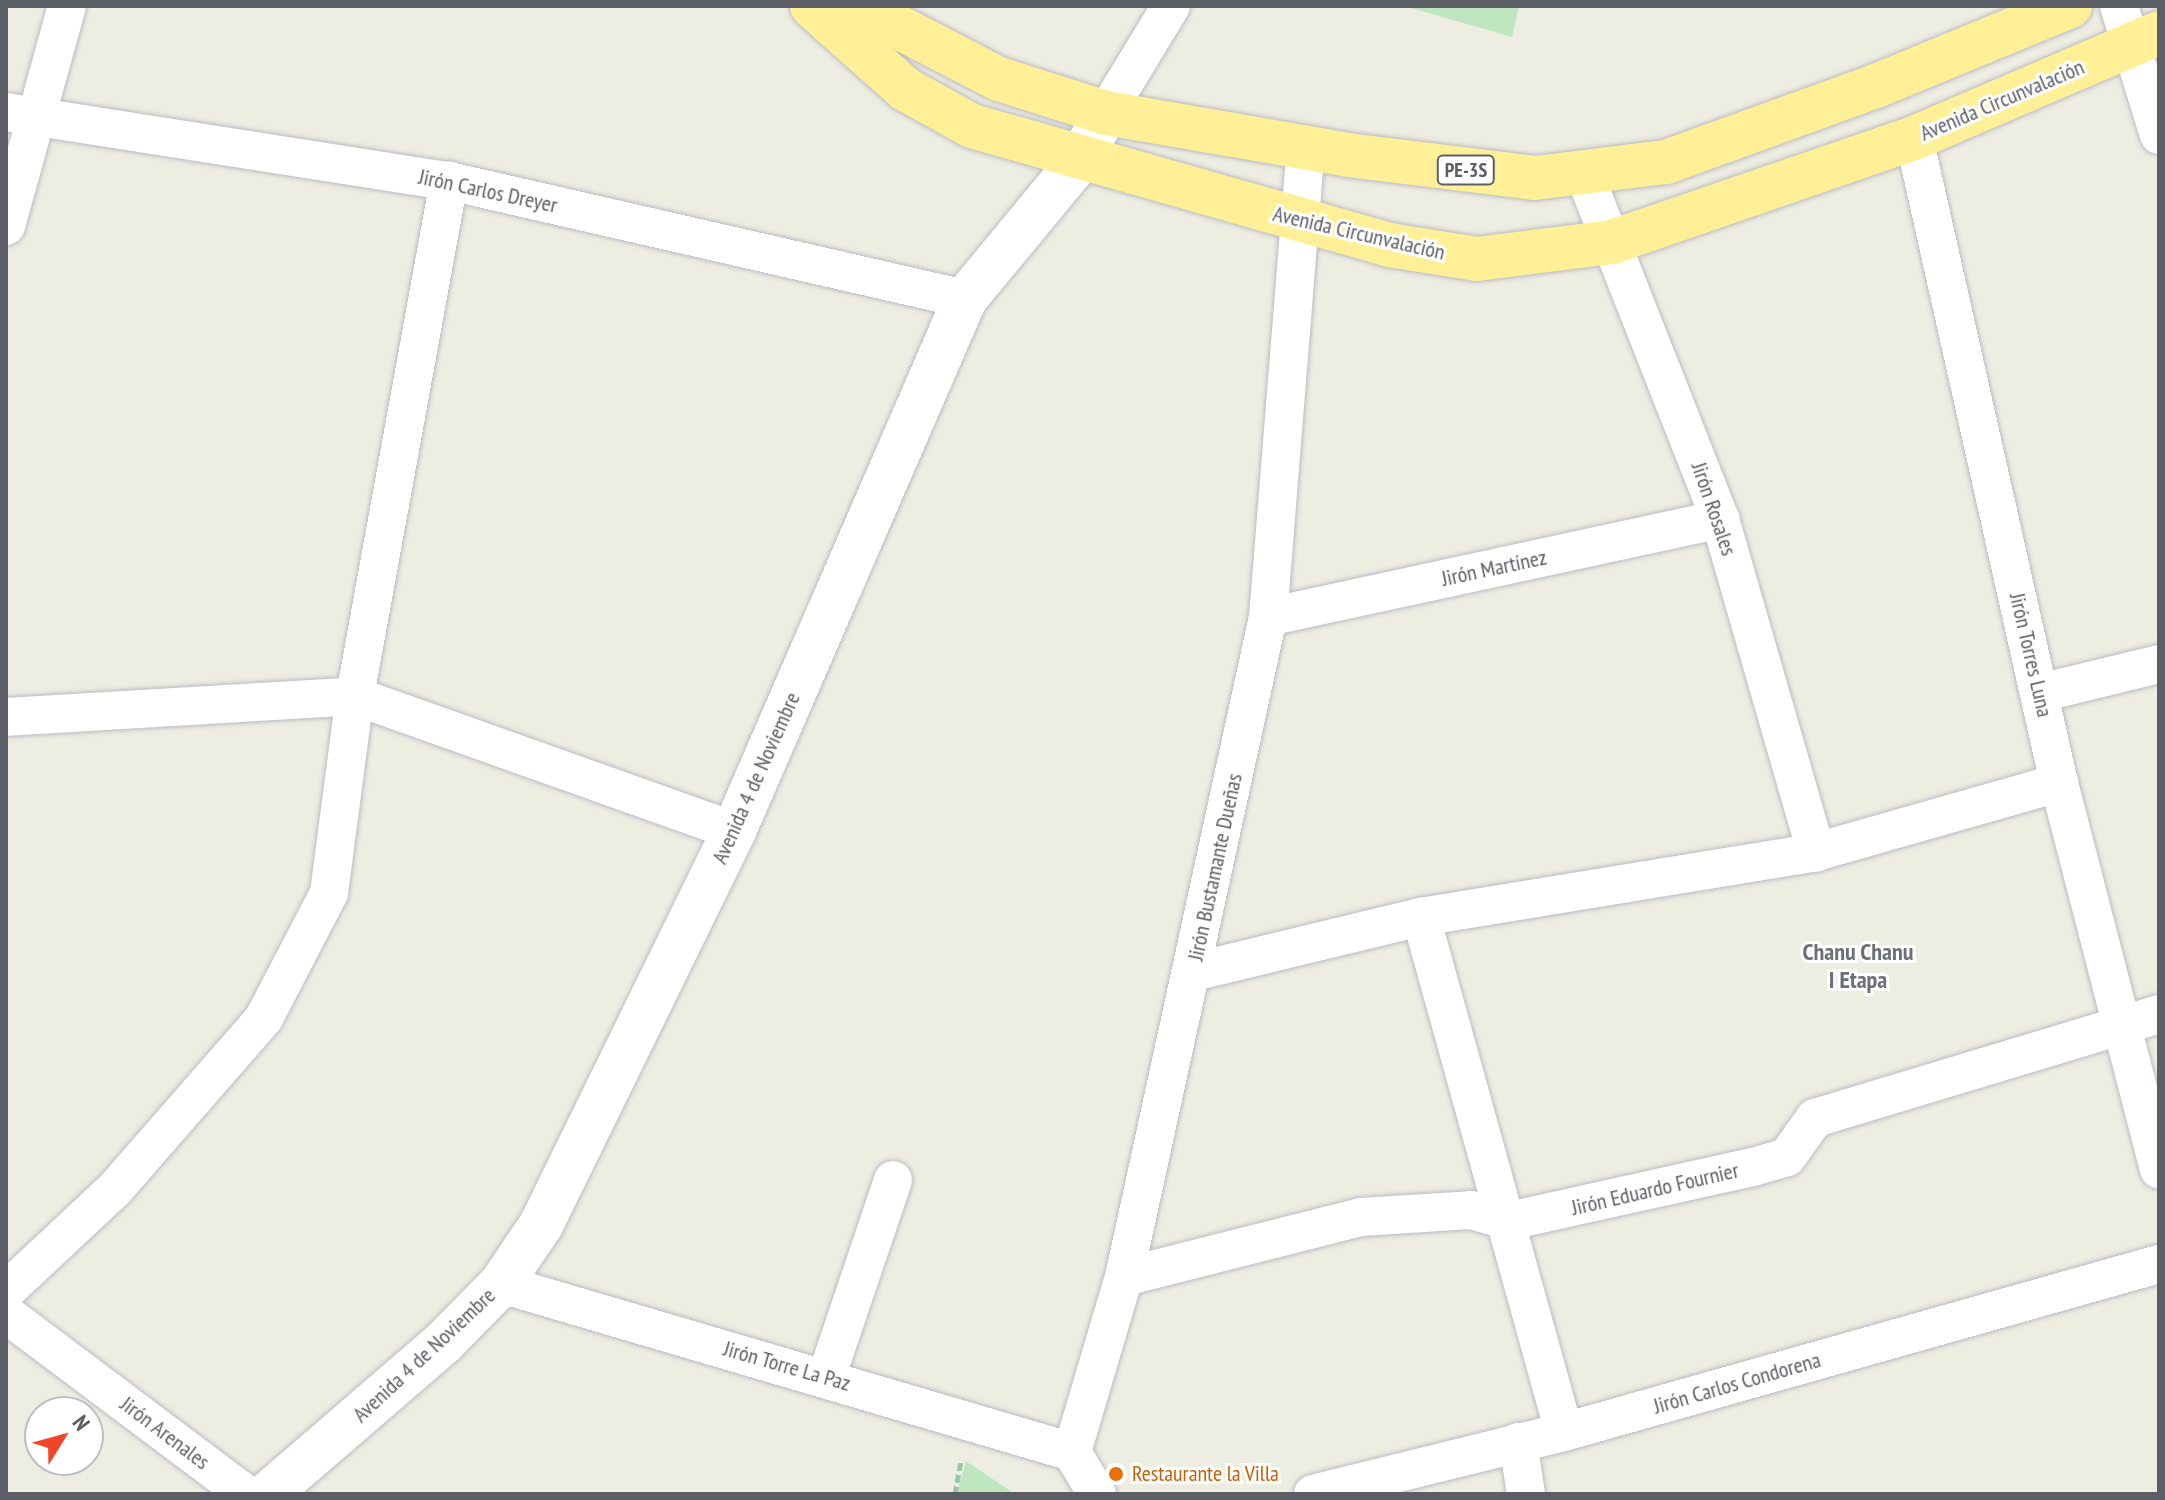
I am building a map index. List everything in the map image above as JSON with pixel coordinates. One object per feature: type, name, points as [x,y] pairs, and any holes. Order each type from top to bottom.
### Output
[{"type":"highway","name":"Avenida Circunvalación","points":[[812,6],[905,89],[972,126],[1080,160],[1304,222],[1477,259],[1612,242],[1914,138],[2136,27]]},
{"type":"highway","name":"PE-3S","points":[[858,6],[999,79],[1106,113],[1306,147],[1535,178],[1585,176],[1666,162],[1876,86],[2070,6]]},
{"type":"street","points":[[6,226],[20,115],[67,6]]},
{"type":"street","name":"Avenida 4 de Noviembre","points":[[268,1494],[501,1284],[541,1225],[734,831],[965,299],[1080,160],[1171,6]]},
{"type":"street","points":[[2136,27],[2159,135]]},
{"type":"street","name":"Jirón Carlos Dreyer","points":[[20,115],[449,181],[965,299]]},
{"type":"street","name":"Jirón Torres Luna","points":[[1914,138],[2059,783],[2159,1169]]},
{"type":"street","name":"Jirón Bustamante Dueñas","points":[[1072,1452],[1124,1277],[1268,617],[1304,222],[1306,147]]},
{"type":"street","name":"Jirón Rosales","points":[[1585,176],[1720,519],[1816,852]]},
{"type":"street","points":[[6,1291],[115,1189],[264,1018],[329,893],[355,696],[449,181]]},
{"type":"street","name":"Jirón Martínez","points":[[1268,617],[1720,519]]},
{"type":"street","points":[[2040,693],[2159,664]]},
{"type":"street","points":[[6,717],[355,696],[734,831]]},
{"type":"street","points":[[1193,972],[1421,917],[1816,852],[2059,783]]},
{"type":"street","points":[[1421,917],[1509,1221],[1564,1432]]},
{"type":"street","name":"Jirón Eduardo Fournier","points":[[1124,1277],[1361,1217],[1471,1210],[1509,1221],[1787,1157],[1815,1118],[2120,1023],[2159,1014]]},
{"type":"street","points":[[826,1378],[893,1180]]},
{"type":"street","name":"Jirón Carlos Condorena","points":[[1313,1494],[1564,1432],[2159,1264]]},
{"type":"street","name":"Jirón Torre La Paz","points":[[501,1284],[1072,1452]]},
{"type":"street","name":"Jirón Arenales","points":[[6,1314],[246,1494]]},
{"type":"street","points":[[1518,1442],[1526,1494]]},
{"type":"street","points":[[1072,1452],[1097,1494]]},
{"type":"green space","points":[[1404,6],[1519,6],[1512,37]]},
{"type":"green space","points":[[966,1461],[1009,1490],[1012,1494],[957,1494]]},
{"type":"place","name":"Restaurante la Villa","points":[[1116,1474]]},
{"type":"district","name":"Chanu Chanu I Etapa","points":[[1858,966]]}]
